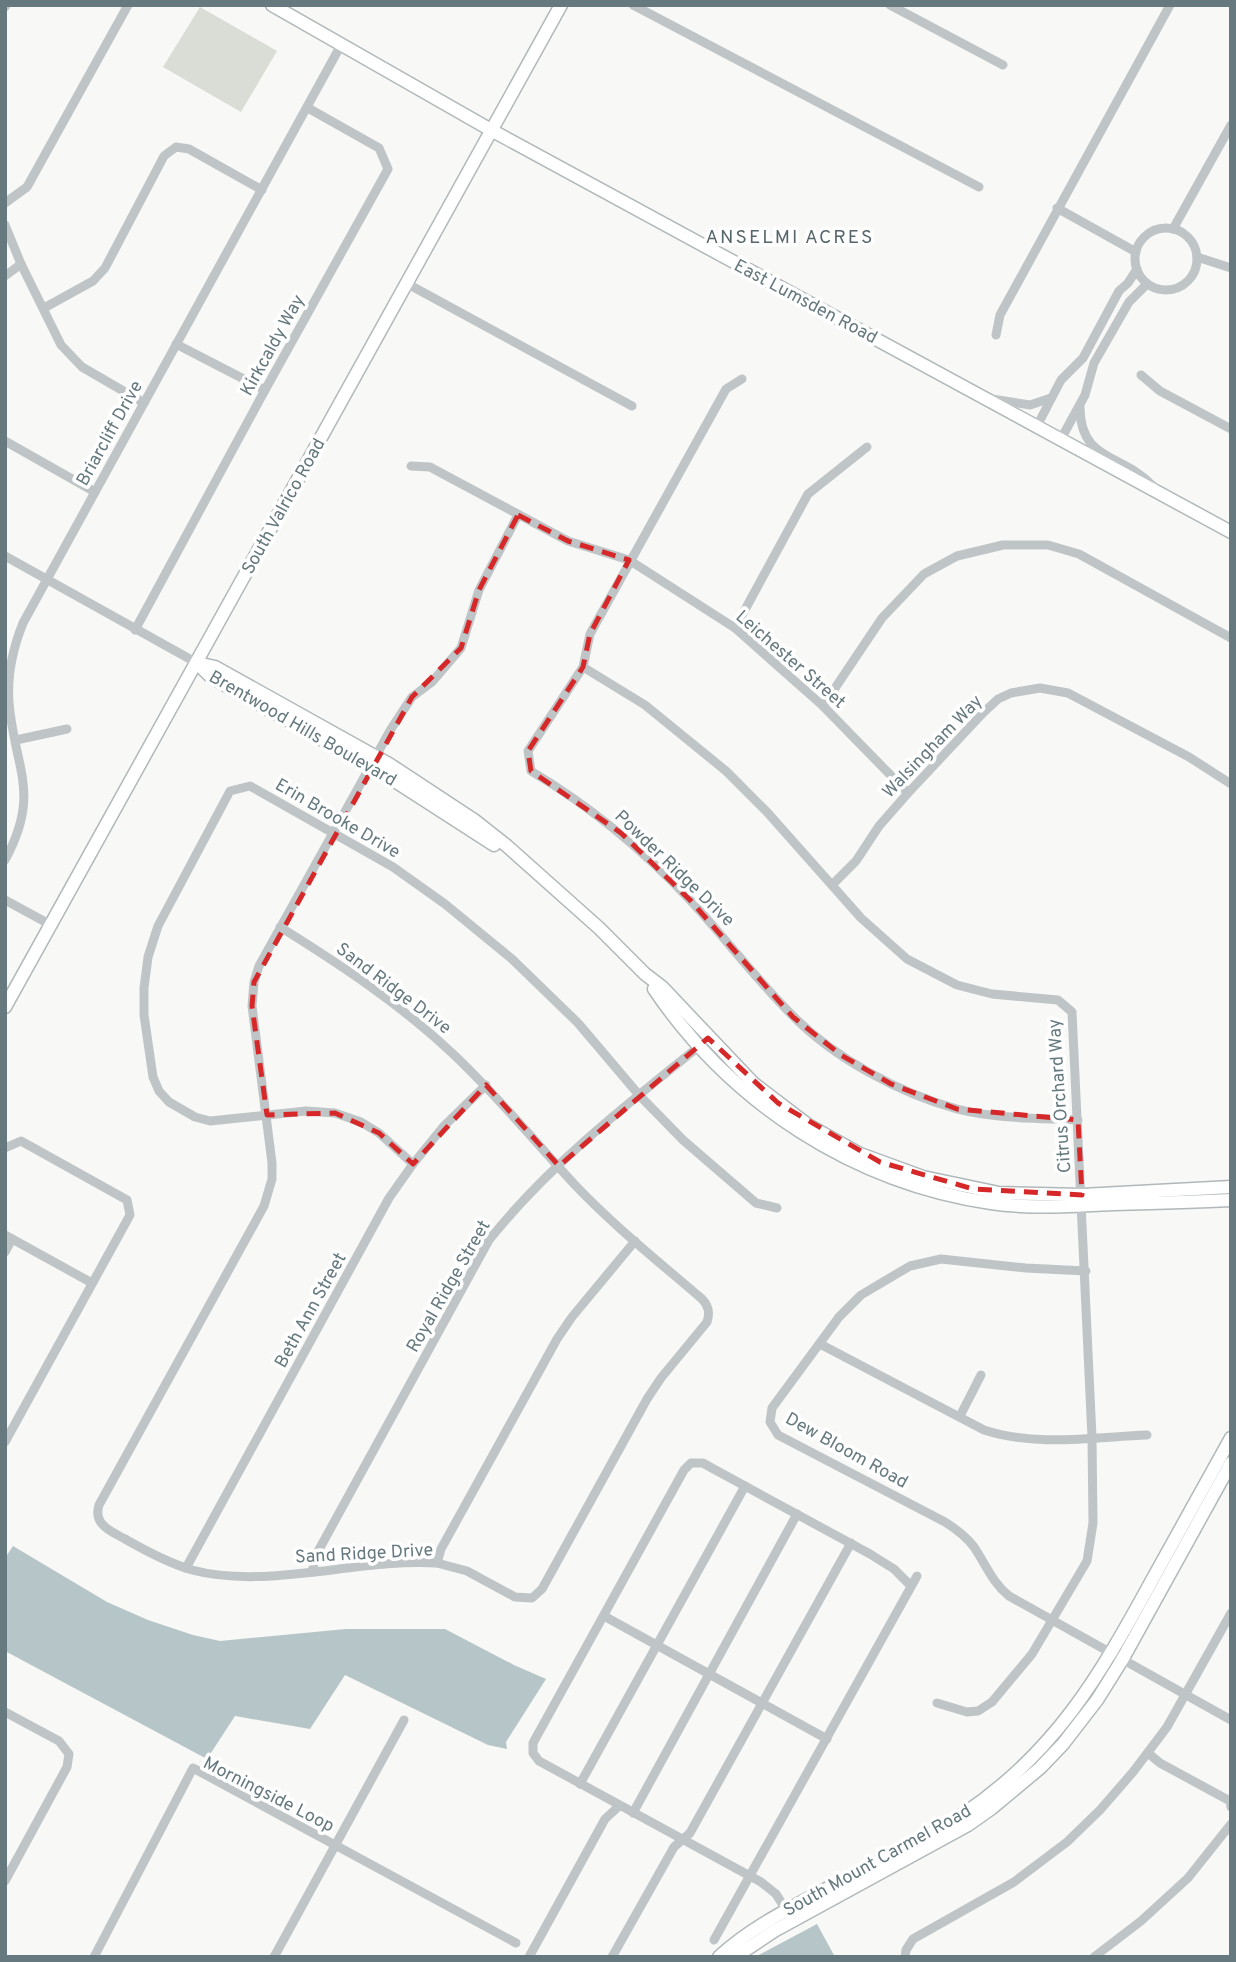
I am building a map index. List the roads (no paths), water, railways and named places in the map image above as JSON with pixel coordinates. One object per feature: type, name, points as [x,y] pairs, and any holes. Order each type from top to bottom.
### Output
[{"type":"street","points":[[5,203],[27,187],[128,5]]},
{"type":"street","name":"East Lumsden Road","points":[[272,5],[491,130],[1231,532]]},
{"type":"street","name":"South Valrico Road","points":[[5,1007],[561,5]]},
{"type":"street","points":[[633,5],[979,187]]},
{"type":"street","points":[[890,5],[1003,65]]},
{"type":"street","points":[[996,335],[1000,315],[1170,5]]},
{"type":"street","name":"Briarcliff Drive","points":[[5,860],[19,830],[24,809],[24,774],[9,701],[9,654],[23,622],[341,45]]},
{"type":"street","name":"Kirkcaldy Way","points":[[135,630],[388,169],[379,148],[308,108]]},
{"type":"street","points":[[1173,229],[1229,131]]},
{"type":"street","points":[[44,308],[93,281],[105,268],[164,156],[176,147],[189,149],[262,190]]},
{"type":"street","points":[[1057,208],[1136,252]]},
{"type":"street","points":[[5,225],[61,345],[82,368],[144,403]]},
{"type":"street","points":[[1173,229],[1189,239],[1197,257],[1192,276],[1185,284],[1166,290],[1147,284],[1137,269],[1136,252],[1146,236],[1154,230],[1173,229]]},
{"type":"street","points":[[1197,257],[1231,268]]},
{"type":"street","points":[[5,276],[21,264]]},
{"type":"street","points":[[1037,426],[1061,380],[1083,358],[1119,291],[1137,269]]},
{"type":"street","points":[[406,283],[632,406]]},
{"type":"street","points":[[1061,439],[1085,395],[1094,363],[1129,302],[1147,284]]},
{"type":"street","points":[[176,344],[265,390]]},
{"type":"street","points":[[1141,375],[1160,391],[1231,429]]},
{"type":"street","name":"Powder Ridge Drive","points":[[742,379],[726,389],[629,560],[590,634],[583,667],[528,751],[531,771],[567,792],[621,833],[690,900],[793,1017],[841,1055],[891,1084],[957,1109],[1015,1118],[1078,1119]]},
{"type":"street","points":[[985,398],[1030,405],[1051,398]]},
{"type":"street","points":[[1080,404],[1082,428],[1090,443],[1143,475],[1158,492]]},
{"type":"street","points":[[5,441],[95,492]]},
{"type":"street","points":[[735,628],[808,494],[867,447]]},
{"type":"street","name":"Leichester Street","points":[[411,466],[430,467],[568,541],[629,560],[735,628],[823,706],[908,793]]},
{"type":"street","name":"Sand Ridge Drive","points":[[281,927],[340,964],[392,1002],[450,1051],[485,1085],[594,1204],[705,1302],[709,1313],[707,1322],[647,1399],[538,1594],[532,1598],[519,1598],[467,1571],[437,1563],[242,1577],[218,1575],[186,1568],[156,1556],[106,1528],[98,1520],[97,1509],[264,1206],[272,1174],[252,1006],[254,982],[259,966],[332,833],[411,697],[432,682],[461,648],[480,590],[518,515]]},
{"type":"street","points":[[823,706],[882,618],[925,574],[957,556],[1003,545],[1048,545],[1079,554],[1231,638]]},
{"type":"street","points":[[5,556],[197,663]]},
{"type":"street","name":"Brentwood Hills Boulevard","points":[[197,663],[211,677],[373,762],[502,851],[519,859],[583,913],[645,974],[657,993],[704,1042],[727,1074],[777,1117],[820,1144],[878,1173],[945,1194],[992,1203],[1036,1207],[1083,1200],[1181,1196],[1231,1200]]},
{"type":"street","name":"Citrus Orchard Way","points":[[583,667],[645,705],[726,771],[767,812],[861,918],[907,959],[957,985],[992,994],[1058,1000],[1072,1012],[1083,1200],[1092,1437],[1093,1522],[1087,1561],[1032,1654],[992,1702],[978,1712],[967,1712],[937,1703]]},
{"type":"street","name":"Walsingham Way","points":[[832,885],[856,861],[884,820],[908,793],[990,706],[1011,693],[1040,688],[1054,689],[1082,699],[1189,758],[1231,785]]},
{"type":"street","points":[[16,740],[67,729]]},
{"type":"street","name":"Erin Brooke Drive","points":[[413,1164],[379,1133],[361,1122],[335,1113],[306,1111],[210,1121],[195,1117],[169,1102],[152,1077],[144,1015],[144,988],[149,957],[158,926],[230,791],[250,786],[393,867],[445,904],[512,959],[578,1023],[683,1140],[756,1203],[777,1208]]},
{"type":"street","points":[[5,900],[51,925]]},
{"type":"street","name":"Royal Ridge Street","points":[[312,1572],[316,1555],[489,1240],[518,1204],[559,1166],[639,1094],[704,1042]]},
{"type":"street","name":"Beth Ann Street","points":[[186,1568],[389,1198],[443,1126],[485,1085]]},
{"type":"street","points":[[5,1148],[21,1142],[127,1200],[130,1215],[5,1442]]},
{"type":"street","name":"Brentwood Hills Boulevard","points":[[1181,1196],[1231,1187]]},
{"type":"street","points":[[5,1252],[9,1237],[92,1283]]},
{"type":"street","points":[[437,1563],[441,1549],[556,1339],[635,1241]]},
{"type":"street","name":"Dew Bloom Road","points":[[1086,1271],[941,1259],[910,1266],[861,1295],[839,1317],[772,1408],[769,1418],[775,1432],[945,1522],[962,1534],[974,1548],[997,1586],[1009,1596],[1231,1720]]},
{"type":"street","points":[[820,1343],[985,1430],[1007,1437],[1033,1439],[1147,1435]]},
{"type":"street","points":[[960,1416],[981,1375]]},
{"type":"street","name":"South Mount Carmel Road","points":[[1117,1657],[1231,1438]]},
{"type":"street","points":[[789,1915],[772,1889],[539,1761],[533,1753],[533,1743],[684,1470],[691,1463],[703,1463],[885,1562],[911,1586]]},
{"type":"street","name":"South Mount Carmel Road","points":[[719,1957],[742,1938],[789,1915],[945,1825],[993,1792],[1030,1760],[1117,1657],[1231,1463]]},
{"type":"street","points":[[580,1784],[745,1486]]},
{"type":"street","points":[[633,1813],[797,1514]]},
{"type":"street","points":[[612,1957],[674,1846],[690,1833],[851,1543]]},
{"type":"street","points":[[714,1940],[917,1576]]},
{"type":"street","points":[[905,1957],[913,1939],[1007,1886],[1067,1842],[1109,1801],[1148,1754],[1186,1695],[1231,1613]]},
{"type":"street","points":[[604,1616],[827,1740]]},
{"type":"street","points":[[5,1712],[59,1741],[69,1754],[67,1767],[5,1881]]},
{"type":"street","points":[[274,1957],[404,1720]]},
{"type":"street","points":[[1148,1754],[1230,1801],[1231,1807]]},
{"type":"street","name":"Morningside Loop","points":[[94,1957],[193,1768],[516,1943]]},
{"type":"street","points":[[529,1957],[605,1819],[619,1806]]},
{"type":"street","points":[[1094,1957],[1141,1921],[1188,1878],[1231,1824]]},
{"type":"street","name":"South Mount Carmel Road","points":[[735,1957],[789,1915]]},
{"type":"district","name":"ANSELMI ACRES","points":[[790,236]]}]
